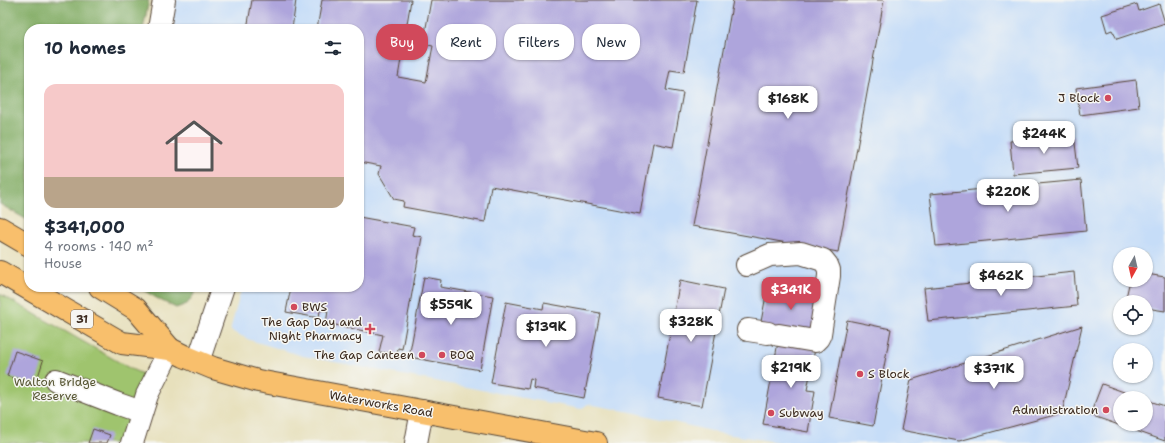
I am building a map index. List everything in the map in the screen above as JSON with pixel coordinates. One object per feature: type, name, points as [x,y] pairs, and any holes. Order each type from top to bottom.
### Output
[{"type":"main road","points":[[0,228],[24,242]]},
{"type":"main road","name":"Waterworks Road","points":[[0,272],[24,286]]},
{"type":"main road","name":"Waterworks Road","points":[[34,292],[122,343],[170,350],[231,374],[258,381],[596,443]]},
{"type":"main road","name":"Waterworks Road","points":[[108,292],[136,309],[170,350]]},
{"type":"street","points":[[160,24],[164,0]]},
{"type":"street","points":[[747,264],[770,255],[801,253],[823,260],[827,265],[830,276],[820,334],[815,341],[765,332]]},
{"type":"street","points":[[198,362],[220,292]]},
{"type":"street","points":[[132,443],[141,412],[170,350]]},
{"type":"street","points":[[56,380],[141,412]]},
{"type":"street","points":[[416,443],[422,410]]},
{"type":"shaded area","points":[[168,0],[1165,0],[1165,443],[783,443],[719,433],[636,413],[588,404],[581,409],[303,356],[250,340],[231,331],[241,292],[364,292],[364,24],[164,24]]},
{"type":"green space","points":[[0,0],[149,0],[144,24],[24,24],[24,218],[0,204]]},
{"type":"green space","points":[[146,292],[195,292],[187,304],[176,308]]},
{"type":"green space","name":"Walton Bridge Reserve","points":[[0,294],[131,369],[154,379],[134,443],[0,443]]},
{"type":"building","points":[[252,0],[296,0],[293,24],[248,24]]},
{"type":"building","points":[[322,0],[411,0],[407,24],[376,24],[376,60],[401,60],[398,77],[426,82],[433,46],[428,45],[428,24],[427,24],[431,0],[697,0],[684,72],[670,70],[666,90],[683,93],[673,147],[653,143],[640,214],[491,186],[485,222],[403,207],[404,201],[394,199],[379,174],[381,166],[364,163],[364,24],[318,24]]},
{"type":"building","points":[[733,0],[884,0],[838,252],[692,226]]},
{"type":"building","points":[[1137,4],[1139,11],[1159,4],[1165,23],[1117,39],[1112,30],[1107,32],[1102,15]]},
{"type":"building","name":"J Block","points":[[1136,80],[1139,107],[1080,115],[1076,88]]},
{"type":"building","points":[[1074,135],[1078,168],[1013,174],[1010,141]]},
{"type":"building","points":[[1081,180],[1086,231],[936,246],[930,194]]},
{"type":"building","points":[[364,218],[414,227],[412,235],[422,237],[402,349],[398,348],[397,354],[379,352],[383,335],[326,323],[328,311],[320,310],[319,318],[286,312],[290,292],[364,292]]},
{"type":"building","points":[[1074,272],[1077,306],[928,321],[924,288]]},
{"type":"building","points":[[1153,275],[1165,277],[1165,311],[1153,309],[1153,295],[1127,295],[1128,287],[1153,287]]},
{"type":"building","points":[[424,277],[441,280],[440,287],[493,296],[480,370],[409,357]]},
{"type":"building","points":[[680,280],[724,289],[702,406],[658,398]]},
{"type":"building","points":[[768,285],[821,294],[814,337],[760,327]]},
{"type":"building","points":[[506,302],[543,309],[544,303],[600,313],[584,398],[533,388],[534,380],[530,379],[528,389],[491,383]]},
{"type":"building","name":"S Block","points":[[847,320],[891,329],[873,426],[829,418]]},
{"type":"building","points":[[1082,326],[1062,413],[959,441],[901,430],[911,380]]},
{"type":"building","points":[[778,342],[815,349],[807,390],[815,391],[808,432],[763,424]]},
{"type":"building","points":[[15,351],[43,361],[35,386],[7,376]]},
{"type":"building","name":"Administration","points":[[1102,384],[1121,391],[1113,391],[1113,423],[1090,415]]},
{"type":"building","name":"Administration","points":[[1153,402],[1165,406],[1165,441],[1136,431],[1153,431]]},
{"type":"building","points":[[93,429],[110,435],[107,443],[88,443]]},
{"type":"place","name":"J Block","points":[[1108,98]]},
{"type":"place","name":"BWS","points":[[294,307]]},
{"type":"place","name":"The Gap Day and Night Pharmacy","points":[[370,329]]},
{"type":"place","name":"The Gap Canteen","points":[[422,355]]},
{"type":"place","name":"BOQ","points":[[442,355]]},
{"type":"place","name":"S Block","points":[[860,374]]},
{"type":"place","name":"Administration","points":[[1106,410]]},
{"type":"place","name":"Subway","points":[[771,413]]}]
